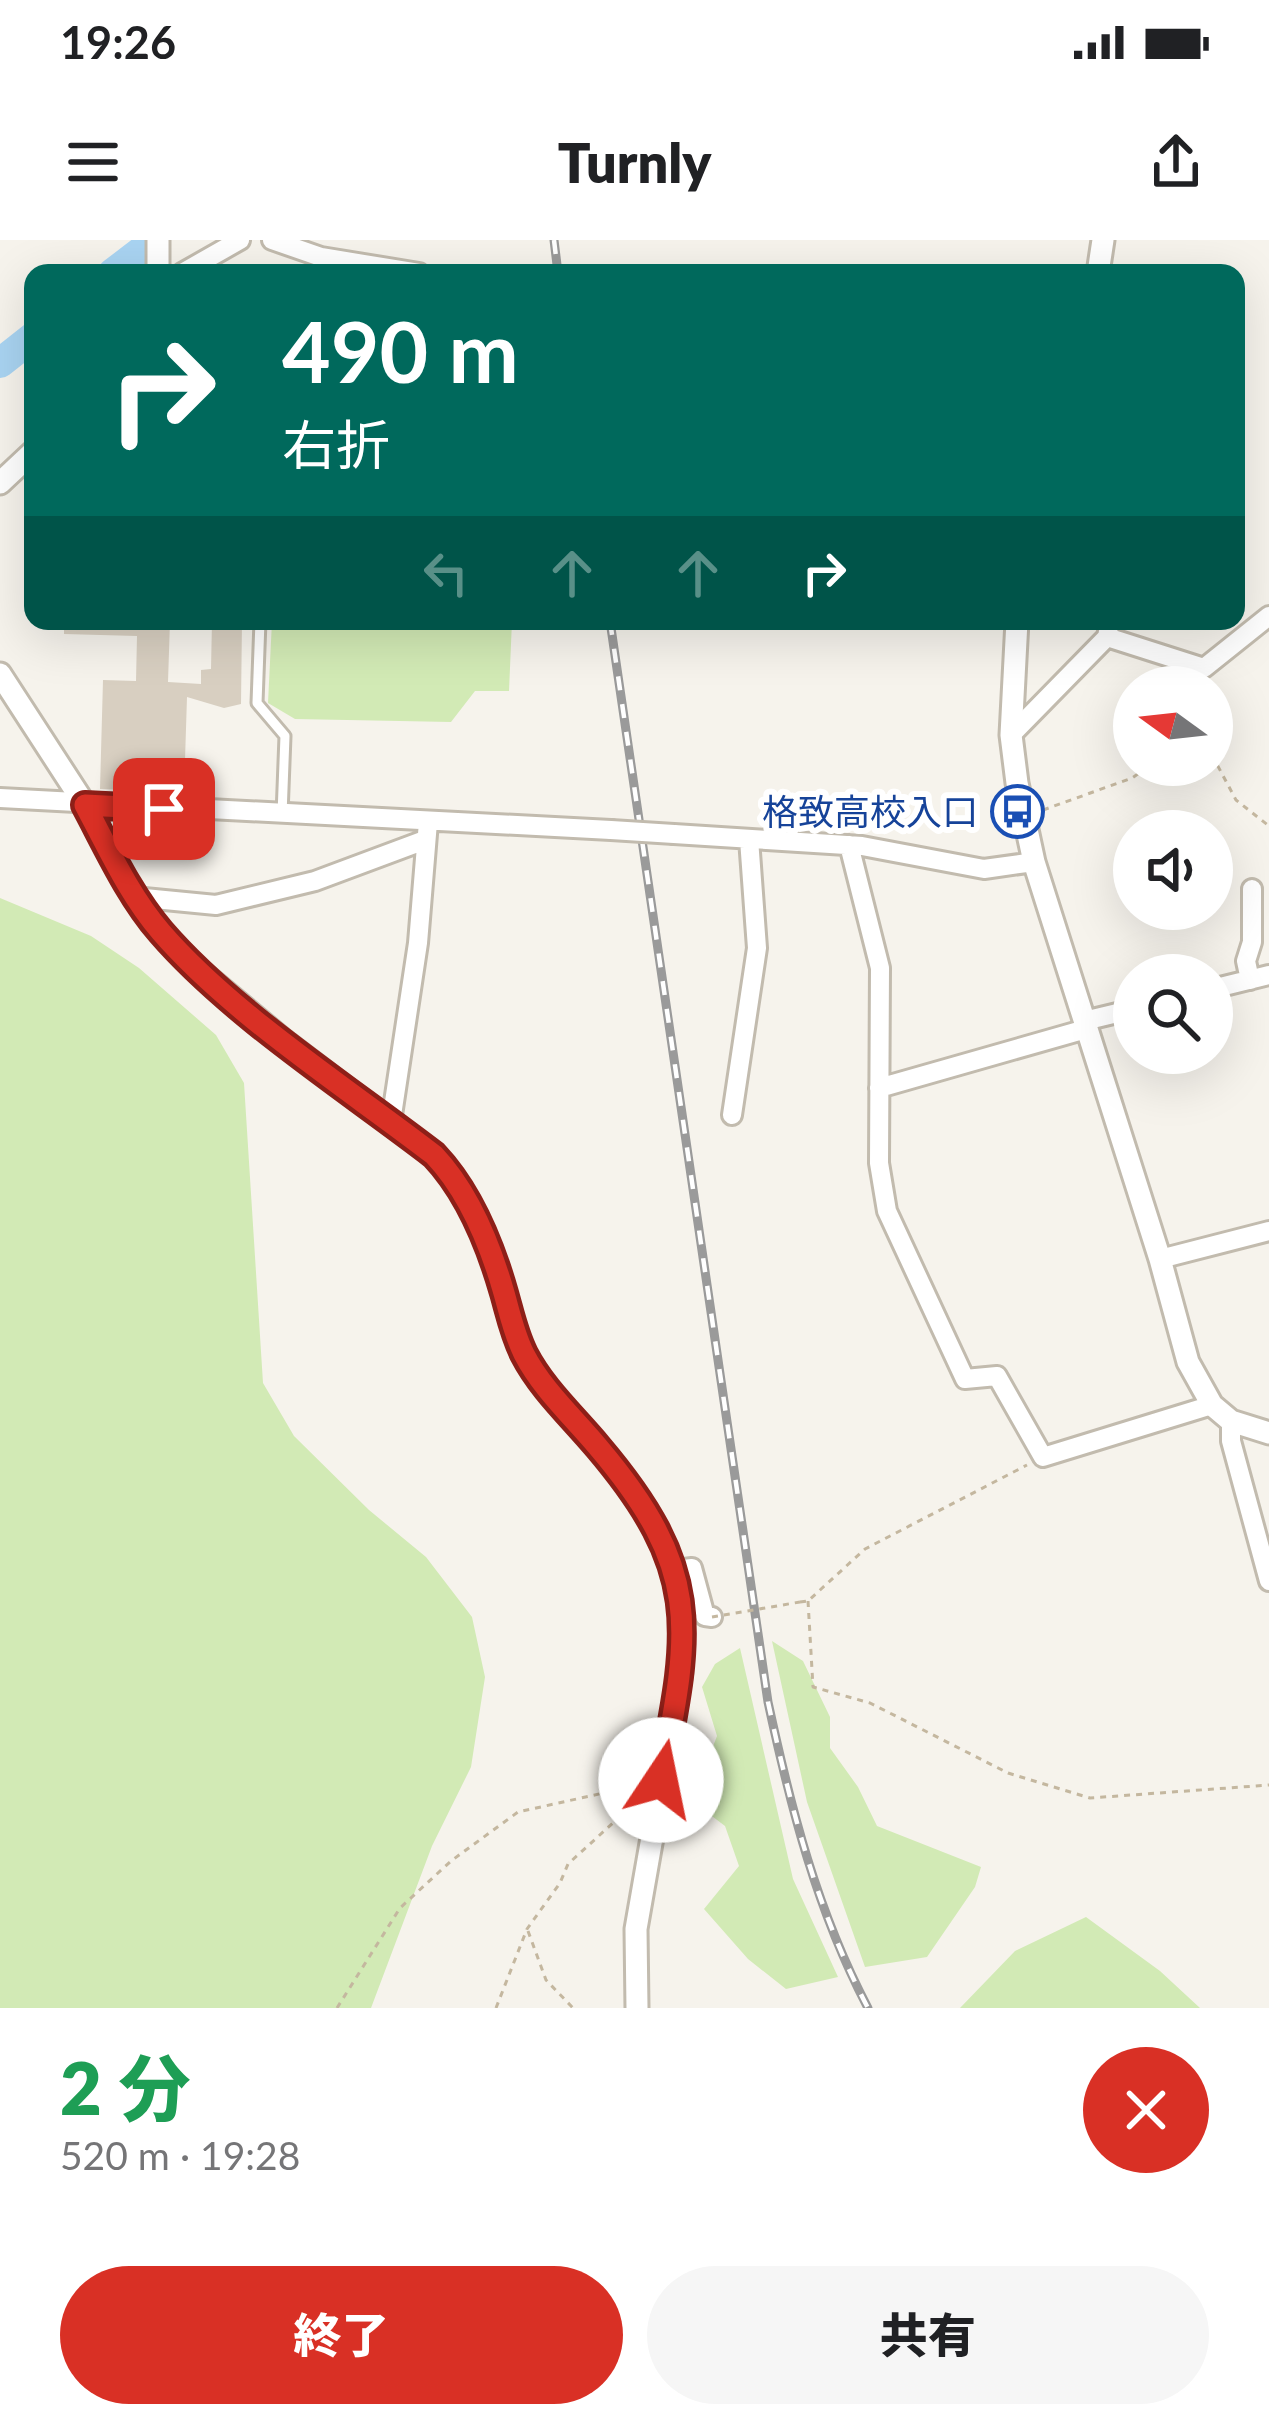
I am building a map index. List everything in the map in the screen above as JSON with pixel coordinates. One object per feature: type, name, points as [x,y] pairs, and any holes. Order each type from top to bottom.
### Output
[{"type":"street","points":[[198,264],[240,240]]},
{"type":"street","points":[[272,240],[321,257],[363,264]]},
{"type":"street","points":[[0,483],[24,460]]},
{"type":"street","points":[[1110,630],[1204,668],[1269,616]]},
{"type":"street","points":[[1017,630],[1011,735],[1034,862],[1160,1258],[1188,1362],[1212,1405],[1231,1420],[1267,1431]]},
{"type":"street","points":[[1011,735],[1107,630]]},
{"type":"street","points":[[0,674],[85,805],[134,897],[188,961],[284,1042],[434,1155],[455,1177],[526,1358],[626,1483],[675,1570],[685,1629],[682,1672],[636,1929],[637,2008]]},
{"type":"street","points":[[0,799],[282,815],[426,831],[611,830],[849,845],[984,869],[1034,862]]},
{"type":"street","points":[[134,897],[216,904],[314,880],[426,831]]},
{"type":"street","points":[[391,1122],[418,943],[426,831]]},
{"type":"street","points":[[732,1115],[757,948],[749,838]]},
{"type":"street","points":[[849,845],[880,968],[879,1163],[887,1211],[965,1379],[998,1376],[1043,1457],[1212,1405]]},
{"type":"street","points":[[1252,889],[1252,942],[1246,961],[1259,977]]},
{"type":"street","points":[[879,1088],[1113,1016]]},
{"type":"street","points":[[1160,1258],[1269,1231]]},
{"type":"street","points":[[1231,1420],[1231,1441],[1269,1581]]},
{"type":"street","points":[[675,1570],[692,1568],[705,1616],[712,1617]]},
{"type":"lane","points":[[260,630],[257,703],[285,736],[282,815]]},
{"type":"path","points":[[1024,817],[1113,785]]},
{"type":"path","points":[[1229,786],[1236,800],[1269,826]]},
{"type":"path","points":[[712,1617],[808,1601],[865,1549],[1043,1457]]},
{"type":"path","points":[[808,1601],[813,1687],[870,1703],[1007,1773],[1090,1798],[1269,1785]]},
{"type":"path","points":[[496,2008],[527,1929],[575,1853],[661,1780]]},
{"type":"path","points":[[337,2008],[400,1908],[451,1861],[518,1812],[661,1780]]},
{"type":"path","points":[[527,1929],[545,1980],[574,2008]]},
{"type":"green space","points":[[272,630],[512,630],[509,691],[475,691],[451,722],[295,719],[268,703]]},
{"type":"green space","points":[[0,898],[91,936],[139,968],[216,1035],[244,1083],[263,1383],[294,1436],[369,1510],[426,1557],[472,1617],[485,1677],[471,1767],[432,1846],[371,2008],[0,2008]]},
{"type":"green space","points":[[772,1641],[803,1661],[830,1717],[830,1748],[858,1787],[877,1826],[981,1867],[975,1887],[927,1957],[865,1967],[807,1802]]},
{"type":"green space","points":[[740,1648],[793,1879],[838,1977],[786,1989],[748,1959],[704,1909],[739,1866],[725,1826],[692,1801],[717,1736],[702,1687],[715,1664]]},
{"type":"green space","points":[[1086,1917],[1160,1971],[1200,2008],[960,2008],[1015,1951]]},
{"type":"building","points":[[64,630],[170,630],[168,682],[201,684],[201,670],[211,669],[212,630],[242,630],[241,704],[224,708],[187,697],[184,792],[100,789],[103,680],[136,681],[137,636],[64,634]]},
{"type":"waterway","points":[[125,264],[156,240]]},
{"type":"waterway","points":[[0,363],[24,344]]},
{"type":"railway","points":[[554,240],[557,264]]},
{"type":"railway","points":[[611,630],[768,1702],[808,1859],[834,1934],[868,2008]]},
{"type":"place","name":"格致高校入口","points":[[1017,812]]},
{"type":"route","points":[[164,809],[85,805],[134,897],[188,961],[284,1042],[434,1155],[455,1177],[504,1292],[510,1323],[526,1358],[645,1511],[675,1570],[685,1629],[682,1672],[661,1780]]}]
